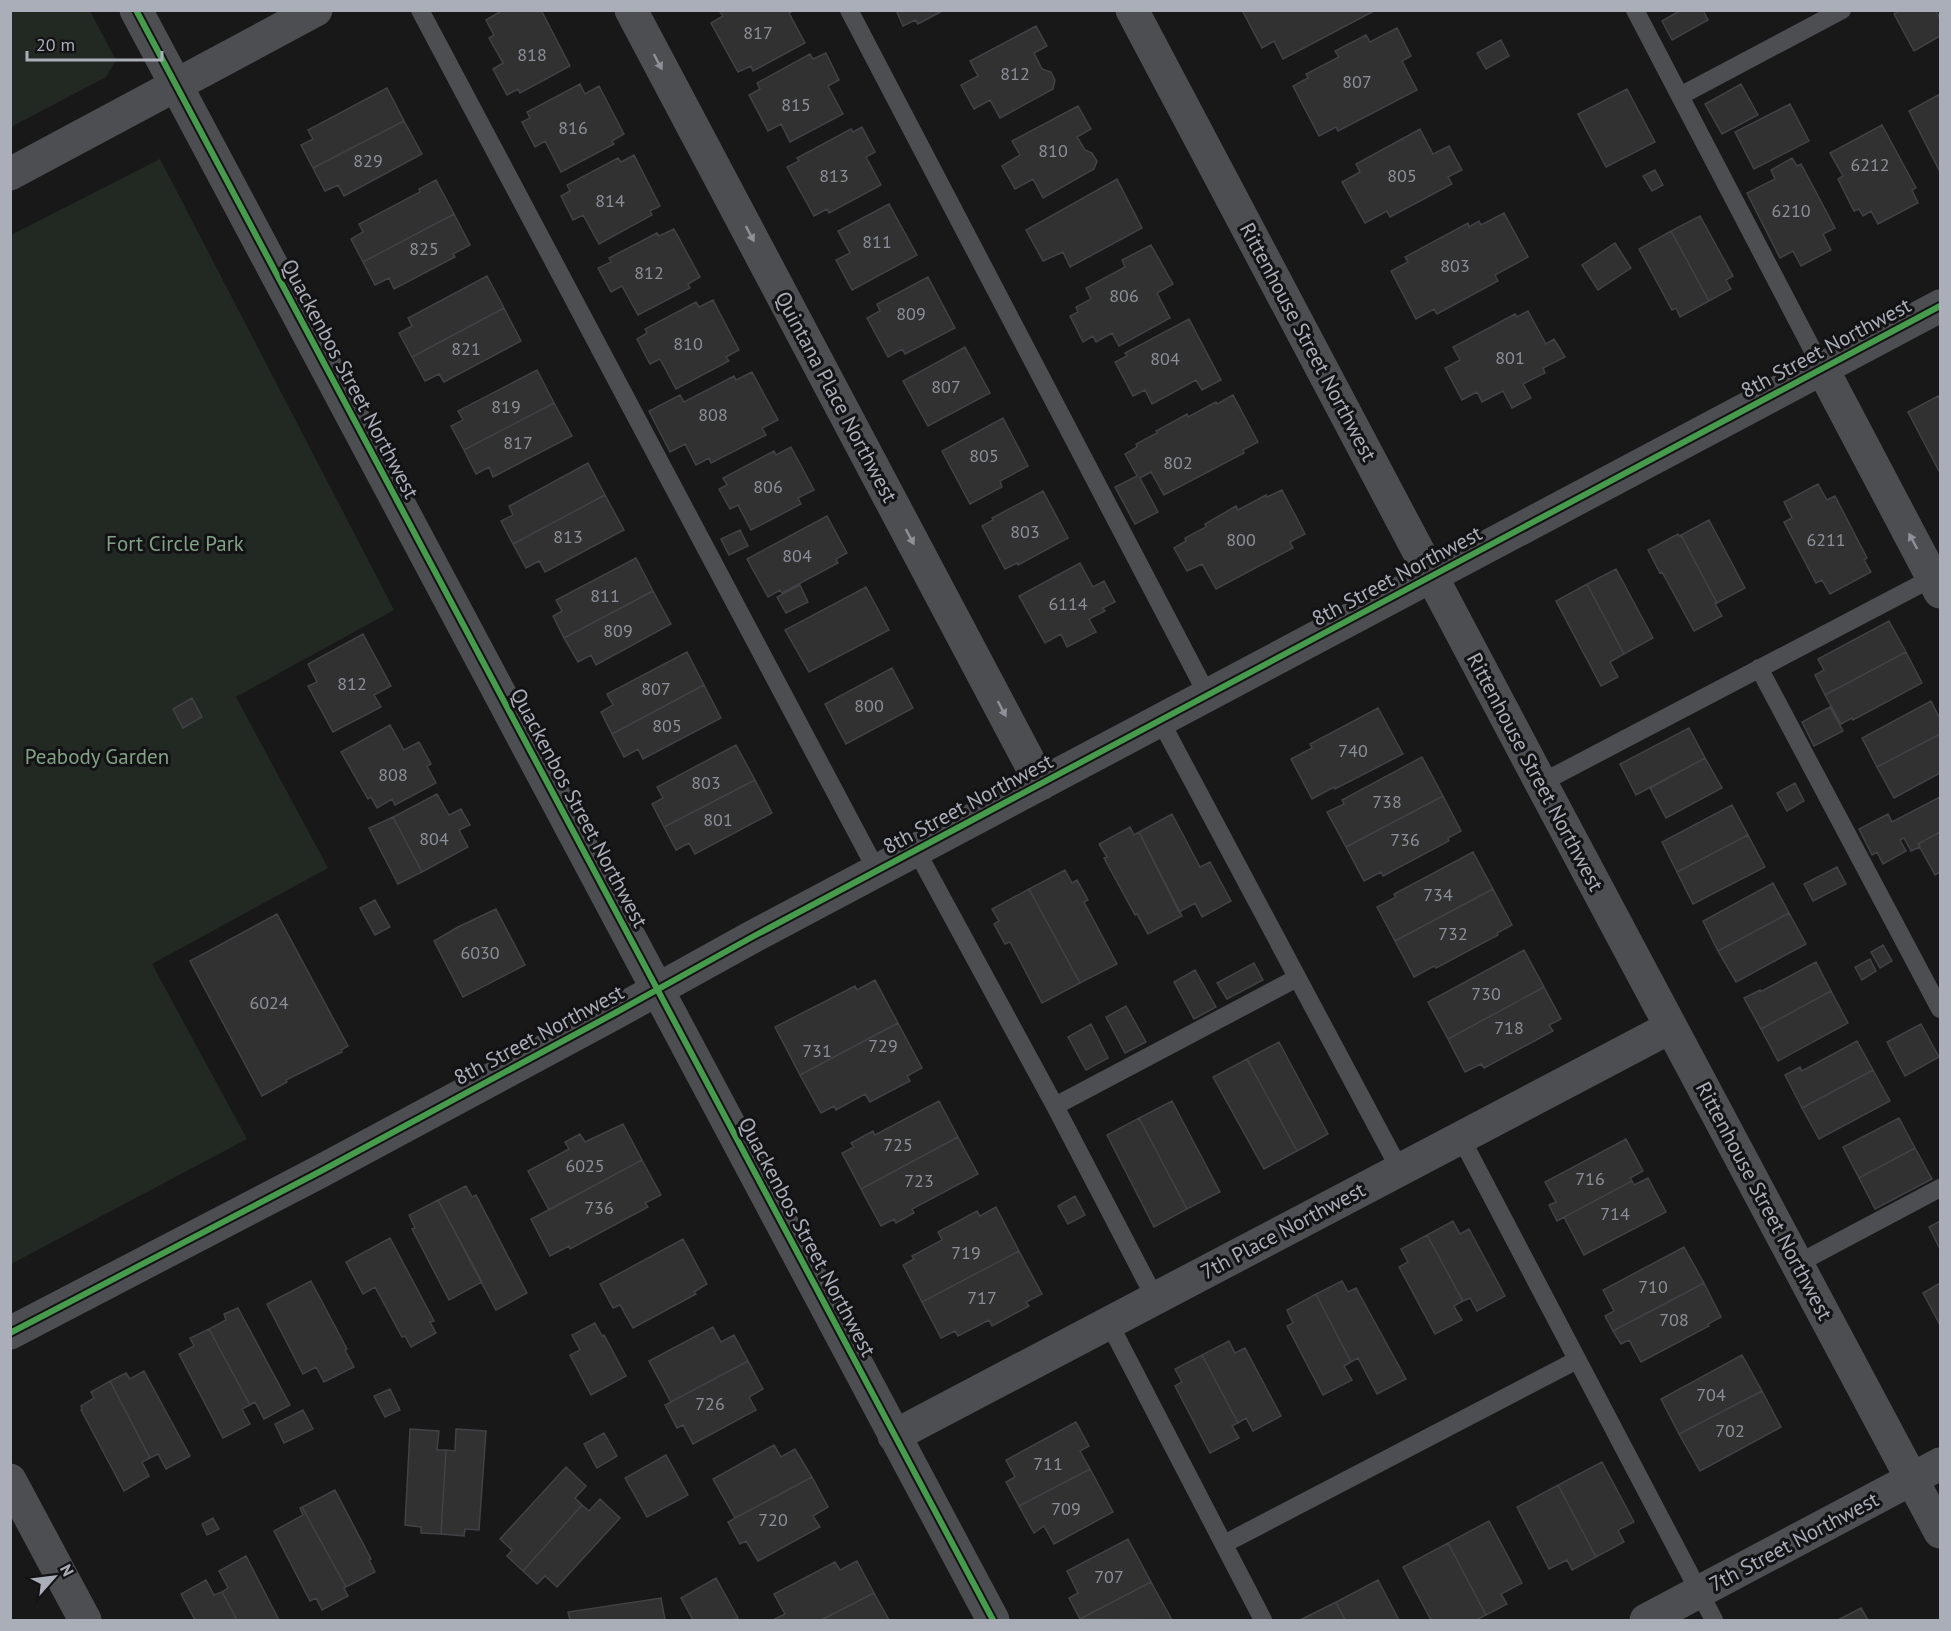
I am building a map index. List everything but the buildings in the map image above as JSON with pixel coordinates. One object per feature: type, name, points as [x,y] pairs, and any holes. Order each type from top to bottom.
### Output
[{"type":"street","name":"Quackenbos Street Northwest","points":[[135,10],[993,1620]]},
{"type":"street","points":[[10,174],[316,10]]},
{"type":"street","name":"Quintana Place Northwest","points":[[631,10],[1041,784]]},
{"type":"street","name":"Rittenhouse Street Northwest","points":[[1132,10],[1941,1532]]},
{"type":"street","name":"8th Street Northwest","points":[[10,1333],[332,1165],[754,936],[1941,306]]},
{"type":"street","points":[[1822,368],[1938,581]]},
{"type":"street","name":"7th Place Northwest","points":[[894,1436],[1671,1027]]},
{"type":"street","name":"7th Street Northwest","points":[[1647,1620],[1941,1464]]},
{"type":"street","points":[[10,1480],[85,1620]]},
{"type":"lane","points":[[420,10],[877,871]]},
{"type":"lane","points":[[849,10],[1208,696]]},
{"type":"lane","points":[[1635,10],[1822,368]]},
{"type":"lane","points":[[1680,96],[1842,10]]},
{"type":"lane","points":[[1541,783],[1759,668],[1938,581]]},
{"type":"lane","points":[[1759,668],[1941,1009]]},
{"type":"lane","points":[[1160,720],[1400,1170]]},
{"type":"lane","points":[[916,850],[1055,1106],[1155,1298]]},
{"type":"lane","points":[[1055,1106],[1297,978]]},
{"type":"lane","points":[[1461,1138],[1714,1620]]},
{"type":"lane","points":[[1797,1264],[1941,1188]]},
{"type":"lane","points":[[1109,1323],[1263,1620]]},
{"type":"lane","points":[[1224,1544],[1577,1360]]},
{"type":"green space","points":[[11,10],[90,11],[116,60],[106,77],[11,127]]},
{"type":"green space","name":"Fort Circle Park","points":[[160,159],[394,610],[236,697],[328,868],[152,964],[247,1139],[11,1264],[11,235]]},
{"type":"cycle path","points":[[136,10],[993,1620]]},
{"type":"cycle path","points":[[10,1333],[321,1171],[754,936],[1940,306]]},
{"type":"park label","name":"Peabody Garden","points":[[97,757]]}]
